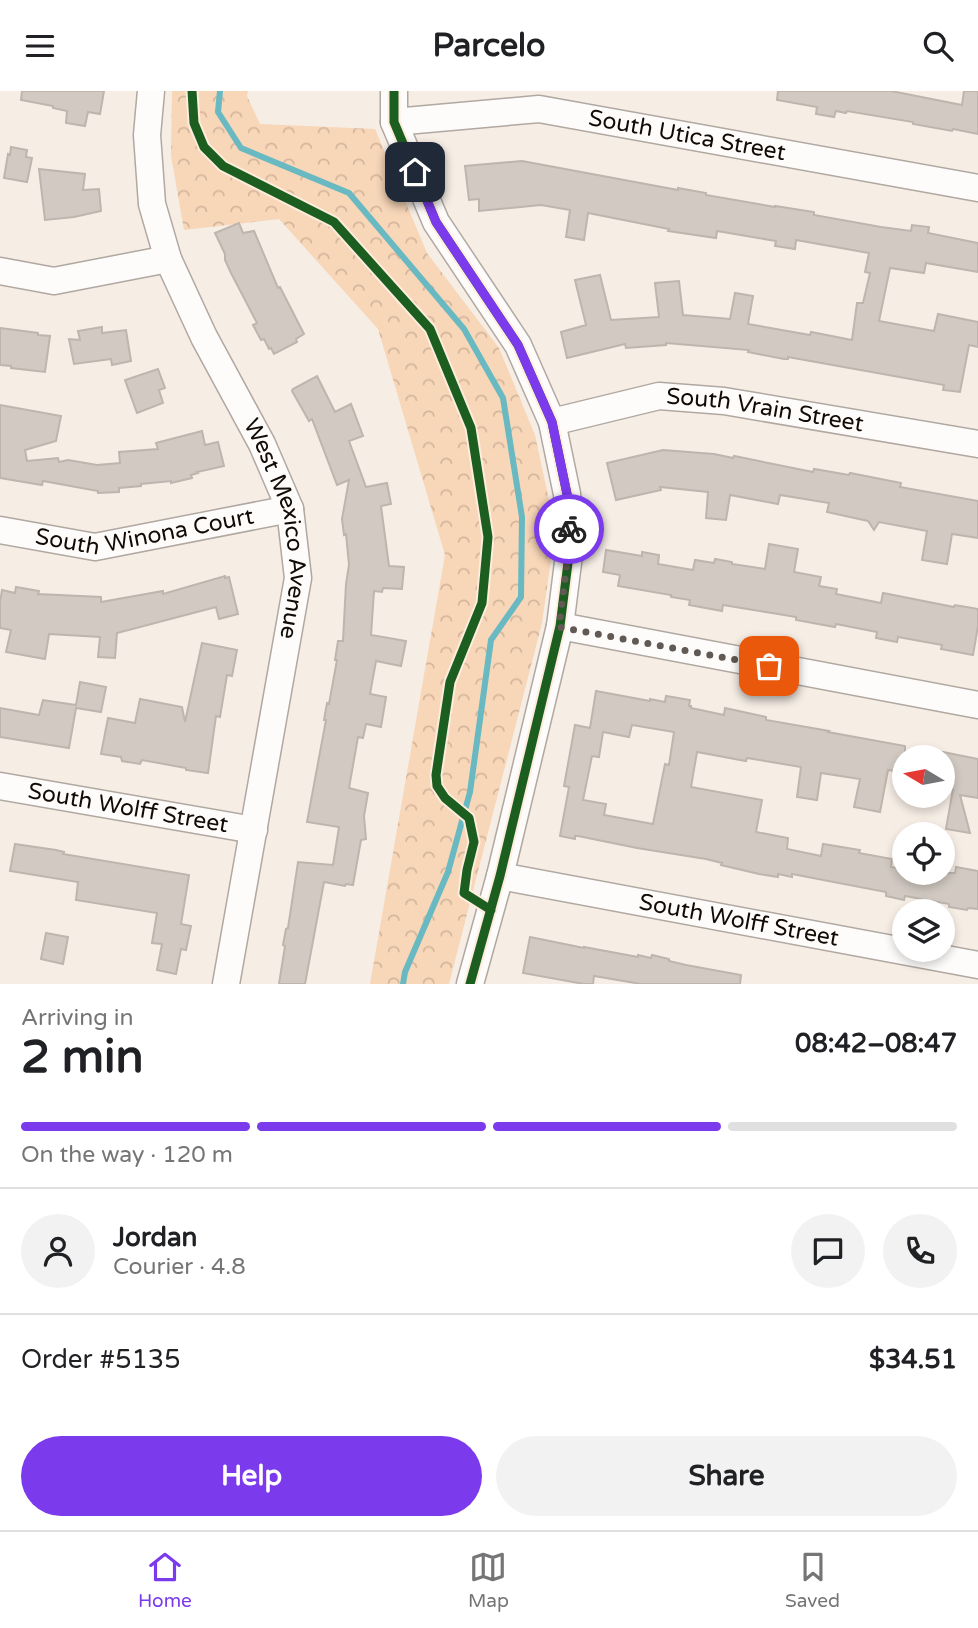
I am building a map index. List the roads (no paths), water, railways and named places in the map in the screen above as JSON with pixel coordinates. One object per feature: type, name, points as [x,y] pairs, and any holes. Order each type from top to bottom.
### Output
[{"type":"street","name":"West Mexico Avenue","points":[[151,91],[147,135],[152,204],[168,259],[204,337],[262,444],[290,509],[298,578],[226,984]]},
{"type":"street","points":[[394,91],[394,122],[436,222],[518,345],[552,422],[567,494],[569,547],[559,627],[500,876],[470,984]]},
{"type":"street","name":"South Utica Street","points":[[394,122],[539,109],[978,188]]},
{"type":"street","points":[[0,271],[54,281],[168,259]]},
{"type":"street","name":"South Vrain Street","points":[[552,422],[659,396],[724,401],[978,444]]},
{"type":"street","name":"South Winona Court","points":[[0,530],[96,547],[290,509]]},
{"type":"street","points":[[559,627],[978,705]]},
{"type":"street","name":"South Wolff Street","points":[[0,786],[254,830]]},
{"type":"street","name":"South Wolff Street","points":[[500,876],[978,965]]},
{"type":"waterway","points":[[220,91],[218,112],[241,148],[349,193],[464,329],[503,398],[522,517],[521,597],[491,640],[470,792],[448,872],[405,972],[403,984]]}]
